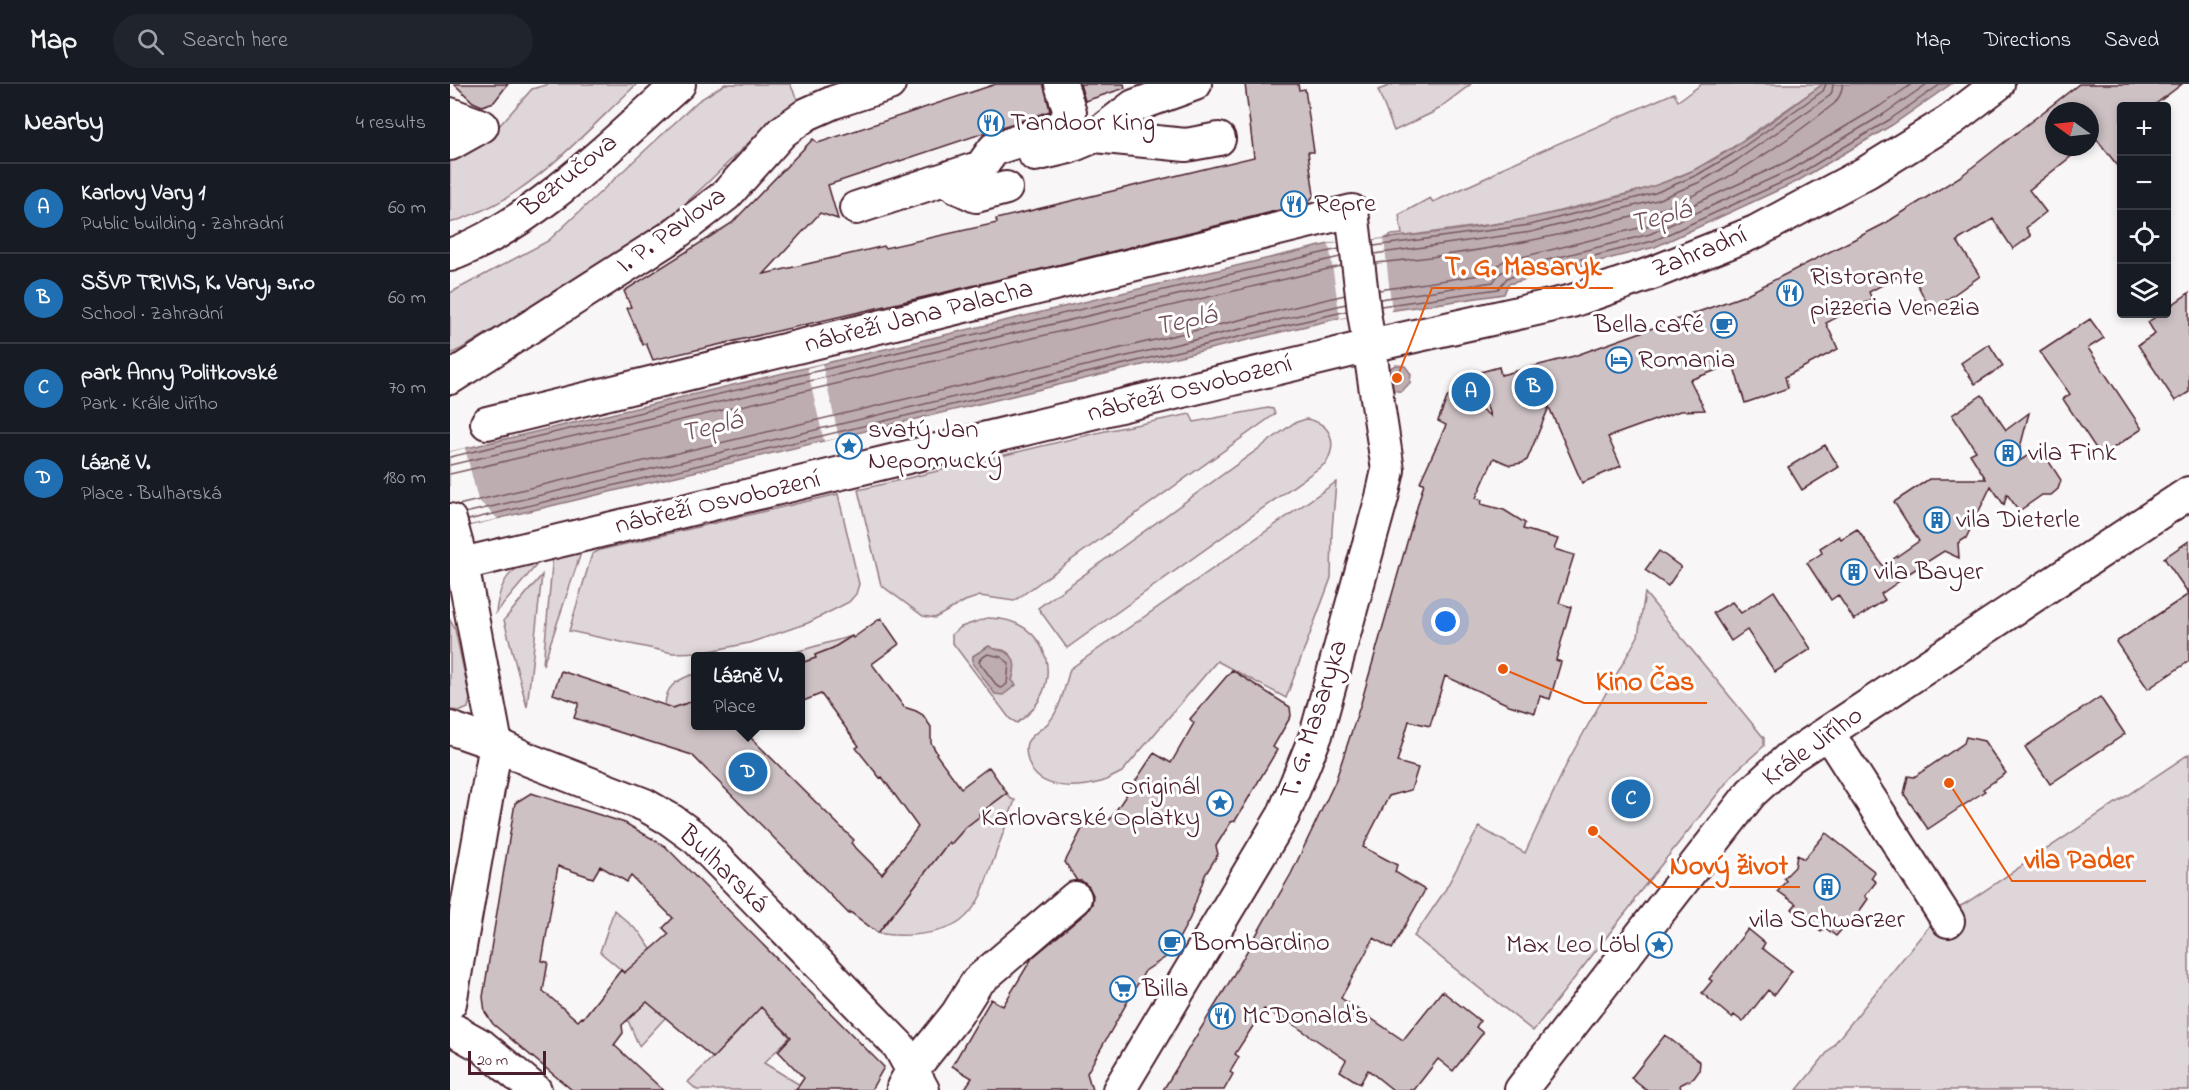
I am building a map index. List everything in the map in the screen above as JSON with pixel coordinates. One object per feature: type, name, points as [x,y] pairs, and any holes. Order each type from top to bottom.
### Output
[{"type":"street","name":"Bezručova","points":[[450,255],[494,233],[544,202],[679,84]]},
{"type":"street","name":"I. P. Pavlova","points":[[450,378],[671,237],[726,195],[782,132],[807,114],[834,102],[889,84]]},
{"type":"street","points":[[1006,188],[976,196],[957,187],[967,172],[994,149],[1062,127],[1070,113],[1060,84]]},
{"type":"street","points":[[856,208],[967,172],[1069,147],[1095,136],[1134,106],[1195,84]]},
{"type":"street","name":"Zahradní","points":[[1370,346],[1572,301],[1656,272],[1755,232],[1867,172],[1951,120],[1998,84]]},
{"type":"street","points":[[450,114],[482,126],[450,144]]},
{"type":"street","points":[[1095,136],[1186,145],[1220,139]]},
{"type":"street","name":"T. G. Masaryka","points":[[1119,1090],[1283,816],[1316,735],[1388,470],[1364,312],[1352,211]]},
{"type":"street","name":"nábřeží Jana Palacha","points":[[487,423],[1352,211]]},
{"type":"street","name":"nábřeží Osvobození","points":[[456,565],[1370,346]]},
{"type":"street","name":"Krále Jiřího","points":[[1521,1090],[1751,792],[1789,758],[2189,493]]},
{"type":"street","points":[[450,1003],[496,744],[456,565],[451,525]]},
{"type":"street","name":"Bulharská","points":[[450,728],[496,744],[529,760],[645,805],[697,839],[899,1046],[912,1083]]},
{"type":"street","points":[[1828,733],[1948,921]]},
{"type":"street","points":[[912,1083],[977,982],[1075,898]]},
{"type":"street","points":[[450,1028],[482,1046],[535,1090]]},
{"type":"shaded area","points":[[549,84],[637,84],[533,179],[493,205],[450,223],[450,156],[500,125],[532,89]]},
{"type":"shaded area","points":[[725,84],[790,84],[798,101],[662,222],[588,272],[450,354],[450,293],[548,241],[698,101]]},
{"type":"shaded area","points":[[1394,84],[1471,84],[1434,112],[1394,131],[1378,90]]},
{"type":"shaded area","points":[[1702,84],[1823,84],[1730,149],[1694,170],[1653,187],[1529,219],[1384,239],[1402,234],[1399,215],[1430,198],[1433,202],[1490,176],[1502,168],[1674,93],[1678,101]]},
{"type":"shaded area","points":[[1273,409],[1275,414],[1014,601],[980,596],[965,601],[935,618],[923,616],[881,585],[858,490],[1105,431],[1190,414],[1194,422]]},
{"type":"shaded area","points":[[1306,419],[1321,425],[1330,435],[1332,441],[1330,455],[1326,463],[1067,648],[1038,608],[1294,423]]},
{"type":"shaded area","points":[[1336,482],[1331,578],[1286,698],[1217,661],[1122,772],[1101,782],[1082,786],[1051,784],[1035,774],[1028,761],[1027,743],[1054,715],[1070,669]]},
{"type":"shaded area","points":[[838,494],[859,584],[856,594],[849,602],[808,623],[749,643],[705,652],[673,653],[569,631],[592,554],[600,550]]},
{"type":"shaded area","points":[[583,547],[543,665],[553,554]]},
{"type":"shaded area","points":[[544,556],[496,613],[501,590],[509,575],[523,564]]},
{"type":"shaded area","points":[[542,575],[527,707],[504,620]]},
{"type":"shaded area","points":[[1645,593],[1764,738],[1764,746],[1735,772],[1533,1031],[1414,936],[1444,892],[1479,827],[1525,853],[1569,759],[1638,636]]},
{"type":"shaded area","points":[[987,618],[1009,621],[1026,629],[1039,642],[1046,657],[1047,675],[1043,692],[1033,709],[1017,723],[1010,719],[952,642],[952,634],[961,627]],"holes":[[[989,646],[1007,652],[1013,659],[1012,680],[973,664],[973,656]]]},
{"type":"shaded area","points":[[450,620],[455,629],[470,699],[468,708],[461,711],[450,710]]},
{"type":"shaded area","points":[[852,636],[833,648],[815,655],[816,658],[805,662],[805,652],[795,652]]},
{"type":"shaded area","points":[[691,675],[691,701],[673,708],[665,705],[669,689]]},
{"type":"shaded area","points":[[2189,754],[2189,1090],[1797,1090],[1934,920],[1966,903]]},
{"type":"shaded area","points":[[1007,793],[1011,799],[1015,800],[981,895],[967,915],[953,926],[932,932],[909,935],[878,933],[949,842],[951,844],[966,827],[980,816],[979,814]]},
{"type":"shaded area","points":[[614,910],[640,933],[651,949],[692,989],[639,1046],[626,1016],[650,994],[600,952]]},
{"type":"shaded area","points":[[760,1006],[790,1037],[764,1063],[800,1085],[796,1090],[697,1090],[688,1082],[738,1032]]},
{"type":"water","name":"Teplá","points":[[1823,84],[1951,84],[1892,125],[1796,182],[1655,247],[1508,284],[1504,294],[1340,318],[450,530],[450,452],[1329,244],[1430,234],[1496,224],[1608,200],[1670,180],[1711,161],[1760,130]]},
{"type":"water","points":[[1396,365],[1405,366],[1411,374],[1410,383],[1401,392],[1389,389],[1388,369]]},
{"type":"water","points":[[989,646],[1008,653],[1013,659],[1012,680],[1016,685],[1003,695],[995,694],[973,664],[973,656]]},
{"type":"pier","points":[[1384,239],[1392,312],[1340,318],[1329,244]]},
{"type":"pier","points":[[822,364],[839,438],[824,441],[807,368]]},
{"type":"pier","points":[[465,448],[478,500],[498,519],[450,529],[450,452]]},
{"type":"building","points":[[454,84],[508,84],[494,102],[482,106],[473,102]]},
{"type":"building","points":[[996,84],[1044,84],[1050,111],[828,185],[838,219],[820,213],[764,274],[997,223],[996,219],[1254,157],[1245,84],[1298,84],[1299,90],[1305,89],[1314,152],[1308,152],[1314,195],[1308,203],[989,282],[653,360],[646,343],[643,345],[627,308],[631,307],[624,291],[732,223],[813,139],[818,143]]},
{"type":"building","points":[[1080,84],[1124,84],[1125,88],[1085,101]]},
{"type":"building","points":[[2079,84],[2182,84],[2158,102],[2117,102],[2117,165],[2099,142],[2099,102],[2056,102]]},
{"type":"building","points":[[2045,111],[2045,156],[2072,156],[2029,190],[2046,212],[2026,228],[2031,236],[2013,249],[1993,219],[1957,241],[1980,276],[1931,311],[1910,270],[1869,292],[1872,299],[1826,323],[1838,349],[1785,377],[1788,388],[1745,403],[1733,364],[1690,380],[1705,410],[1680,411],[1608,437],[1621,466],[1582,483],[1549,407],[1527,460],[1510,465],[1494,458],[1476,498],[1482,500],[1481,504],[1504,510],[1525,523],[1523,529],[1558,539],[1554,549],[1574,555],[1559,603],[1571,607],[1556,660],[1561,662],[1550,699],[1540,696],[1535,713],[1509,705],[1445,676],[1430,726],[1409,721],[1397,762],[1418,768],[1411,790],[1389,796],[1363,847],[1397,865],[1395,872],[1425,890],[1392,949],[1374,938],[1341,998],[1403,1040],[1442,991],[1480,1021],[1476,1027],[1483,1033],[1453,1071],[1438,1059],[1414,1090],[1393,1090],[1368,1070],[1360,1084],[1340,1071],[1346,1060],[1282,1017],[1281,1019],[1264,1009],[1235,1054],[1239,1057],[1230,1072],[1233,1074],[1224,1090],[1163,1090],[1227,986],[1291,874],[1335,782],[1361,703],[1424,483],[1420,482],[1446,425],[1438,421],[1447,398],[1455,388],[1490,416],[1477,373],[1499,367],[1501,375],[1574,356],[1743,296],[1884,224],[1961,176]]},
{"type":"building","points":[[2189,293],[2189,392],[2175,401],[2138,345],[2155,334],[2148,322],[2154,318],[2171,318],[2171,306]]},
{"type":"building","points":[[2090,319],[2104,338],[2088,348],[2142,429],[2101,456],[2063,399],[2070,394],[2040,352]]},
{"type":"building","points":[[1989,344],[2003,366],[1975,384],[1961,363]]},
{"type":"building","points":[[1982,395],[2006,430],[2029,413],[2016,463],[2040,448],[2061,480],[2058,489],[2051,495],[2042,495],[2019,511],[2007,494],[2004,505],[1991,486],[1966,538],[1958,543],[1959,558],[1944,551],[1900,579],[1881,594],[1885,600],[1854,620],[1838,595],[1831,600],[1807,563],[1822,553],[1820,548],[1839,536],[1841,539],[1857,529],[1883,566],[1919,541],[1894,502],[1929,479],[1986,479],[1970,454],[1976,451],[1952,415]]},
{"type":"building","points":[[1825,445],[1839,467],[1802,490],[1788,467]]},
{"type":"building","points":[[2189,541],[2189,594],[2164,558]]},
{"type":"building","points":[[1659,551],[1681,567],[1668,586],[1645,570]]},
{"type":"building","points":[[1774,591],[1811,649],[1775,672],[1747,630],[1731,641],[1713,613],[1732,602],[1741,613]]},
{"type":"building","points":[[2189,594],[2189,661],[2148,689],[2116,642]]},
{"type":"building","points":[[881,618],[899,644],[872,664],[904,707],[923,715],[931,727],[931,743],[936,754],[961,788],[989,767],[1007,793],[979,814],[980,816],[966,827],[951,844],[949,842],[878,933],[850,912],[849,914],[692,755],[574,718],[579,703],[553,694],[561,671],[673,708],[691,702],[691,730],[746,730],[854,840],[851,843],[882,874],[918,827],[882,777],[880,778],[856,748],[859,746],[821,694],[805,700],[805,662],[816,658],[815,655],[833,648],[852,636],[853,638]]},
{"type":"building","points":[[1232,670],[1290,707],[1291,716],[1273,747],[1277,750],[1235,821],[1231,822],[1216,846],[1218,854],[1205,875],[1190,918],[1177,942],[1169,955],[1145,971],[1087,1073],[1092,1090],[964,1090],[972,1078],[952,1066],[991,999],[1003,1006],[1032,958],[1087,912],[1092,904],[1093,895],[1089,887],[1082,881],[1077,881],[1065,862],[1083,827],[1093,813],[1109,821],[1154,753],[1171,763],[1194,723],[1190,719]]},
{"type":"building","points":[[2100,697],[2125,734],[2050,784],[2025,747]]},
{"type":"building","points":[[1966,737],[1984,741],[2006,773],[1983,789],[1985,791],[1928,829],[1904,794],[1908,776],[1914,777],[1964,743]]},
{"type":"building","points":[[531,793],[625,823],[665,846],[884,1067],[871,1090],[796,1090],[804,1078],[778,1051],[791,1037],[761,1007],[713,1058],[647,1002],[622,1025],[623,1033],[614,1045],[663,1090],[572,1090],[493,1024],[485,1012],[483,997],[515,803]],"holes":[[[558,866],[593,878],[600,866],[627,882],[631,876],[673,918],[663,928],[669,934],[624,973],[621,970],[583,1018],[578,1021],[543,991],[548,962],[542,961]]]},
{"type":"building","name":"vila Schwarzer","points":[[1826,833],[1875,872],[1871,878],[1876,882],[1865,896],[1868,899],[1851,923],[1849,921],[1836,936],[1824,927],[1821,932],[1792,909],[1796,904],[1778,891],[1786,881],[1784,878],[1795,867],[1797,855],[1804,859]]},
{"type":"building","points":[[1748,929],[1765,943],[1762,948],[1792,971],[1774,995],[1768,990],[1743,1022],[1734,1015],[1732,1018],[1702,993],[1712,981],[1709,979]]},
{"type":"building","points":[[1665,1035],[1700,1062],[1699,1071],[1694,1078],[1680,1085],[1681,1090],[1646,1090],[1631,1078]]},
{"type":"place","name":"Tandoor King","points":[[991,123]]},
{"type":"place","name":"Repre","points":[[1294,204]]},
{"type":"place","name":"Ristorante pizzeria Venezia","points":[[1790,293]]},
{"type":"place","name":"Bella café","points":[[1724,325]]},
{"type":"place","name":"Romania","points":[[1619,360]]},
{"type":"place","name":"T. G. Masaryk","points":[[1397,378]]},
{"type":"place","name":"SŠVP TRIVIS, K. Vary, s.r.o","points":[[1534,387]]},
{"type":"place","name":"Karlovy Vary 1","points":[[1471,392]]},
{"type":"place","name":"svatý Jan Nepomucký","points":[[849,446]]},
{"type":"place","name":"vila Fink","points":[[2008,453]]},
{"type":"place","name":"vila Dieterle","points":[[1937,520]]},
{"type":"place","name":"vila Bayer","points":[[1854,572]]},
{"type":"place","name":"Kino Čas","points":[[1503,669]]},
{"type":"place","name":"Lázně V.","points":[[748,772]]},
{"type":"place","name":"vila Pader","points":[[1949,783]]},
{"type":"place","name":"park Anny Politkovské","points":[[1631,799]]},
{"type":"place","name":"Originál Karlovarské Oplatky","points":[[1220,803]]},
{"type":"place","name":"Nový život","points":[[1593,831]]},
{"type":"place","name":"vila Schwarzer","points":[[1827,887]]},
{"type":"place","name":"Bombardino","points":[[1172,943]]},
{"type":"place","name":"Max Leo Löbl","points":[[1659,945]]},
{"type":"place","name":"Billa","points":[[1123,989]]},
{"type":"place","name":"McDonald's","points":[[1222,1016]]}]
